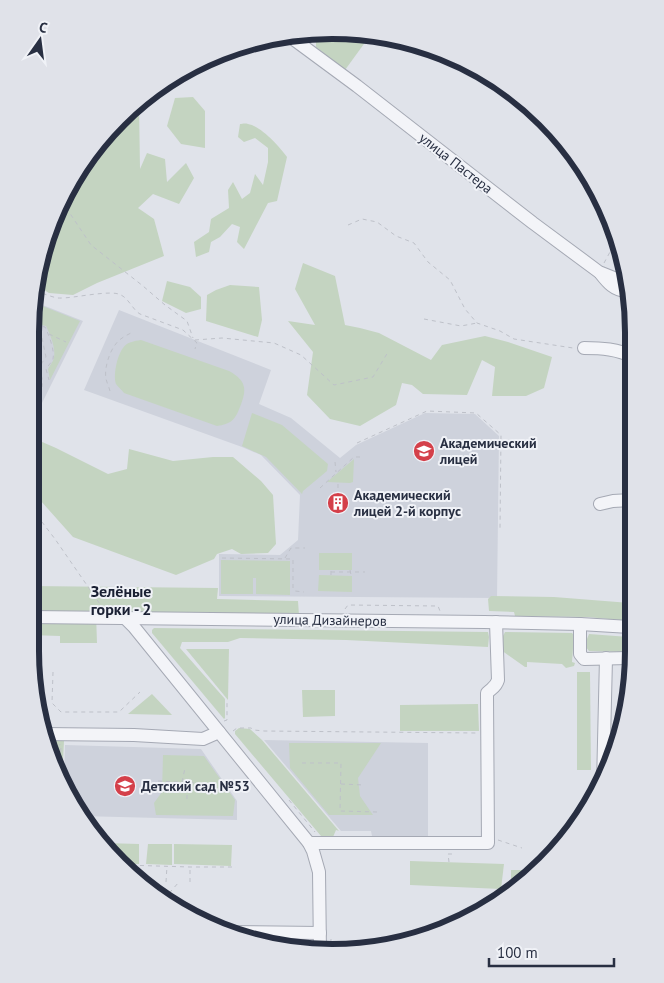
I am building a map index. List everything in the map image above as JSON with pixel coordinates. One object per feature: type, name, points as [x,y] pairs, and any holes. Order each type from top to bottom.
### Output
[{"type":"street","name":"улица Пастера","points":[[296,41],[599,272],[621,281]]},
{"type":"street","points":[[599,272],[609,285],[622,290]]},
{"type":"street","points":[[584,348],[603,348],[625,353]]},
{"type":"street","points":[[600,504],[625,500]]},
{"type":"street","points":[[115,612],[134,627],[221,727],[311,847],[319,872],[320,944]]},
{"type":"street","name":"улица Дизайнеров","points":[[39,616],[115,612],[625,627]]},
{"type":"street","points":[[311,847],[488,843],[487,693],[494,688],[498,680],[496,622]]},
{"type":"street","points":[[580,624],[580,654],[584,658],[625,658]]},
{"type":"street","points":[[604,762],[606,658]]},
{"type":"street","points":[[51,734],[134,735],[203,739],[221,727]]},
{"type":"street","points":[[251,933],[320,934]]},
{"type":"path","points":[[66,208],[91,244],[165,306],[187,321],[197,343],[195,349]]},
{"type":"path","points":[[348,225],[362,219],[377,222],[396,236],[414,243],[428,262],[450,280],[464,309],[477,323],[500,331],[514,339],[568,348],[584,348]]},
{"type":"path","points":[[599,272],[613,247]]},
{"type":"path","points":[[41,293],[56,298],[108,293],[120,294],[135,311],[183,330],[194,339],[222,338],[274,343],[301,354],[334,385],[372,377],[388,352]]},
{"type":"path","points":[[424,320],[461,326],[477,323]]},
{"type":"path","points":[[39,325],[45,327],[48,333],[54,357],[46,369],[49,380]]},
{"type":"path","points":[[48,333],[66,342]]},
{"type":"path","points":[[110,391],[106,374],[112,352],[121,338],[131,333]]},
{"type":"path","points":[[39,334],[42,338],[46,358],[39,369],[43,383],[42,387],[39,388]]},
{"type":"path","points":[[357,443],[427,411],[476,413],[500,435],[500,529]]},
{"type":"path","points":[[320,488],[354,457],[362,457]]},
{"type":"path","points":[[335,462],[336,472]]},
{"type":"path","points":[[338,483],[338,488]]},
{"type":"path","points":[[39,518],[115,612]]},
{"type":"path","points":[[285,559],[291,548],[304,548]]},
{"type":"path","points":[[222,558],[293,559],[295,591],[304,592]]},
{"type":"path","points":[[331,575],[331,571],[365,572]]},
{"type":"path","points":[[52,672],[52,702],[61,712],[119,712],[140,692]]},
{"type":"path","points":[[221,727],[227,720],[227,700]]},
{"type":"path","points":[[232,732],[237,728],[251,728],[264,731],[487,734]]},
{"type":"path","points":[[57,751],[61,743],[60,762]]},
{"type":"path","points":[[302,762],[341,763],[340,810],[377,812]]},
{"type":"path","points":[[182,782],[185,768]]},
{"type":"path","points":[[158,781],[213,784]]},
{"type":"path","points":[[187,782],[187,798]]},
{"type":"path","points":[[340,784],[364,785]]},
{"type":"path","points":[[132,864],[190,867],[236,866]]},
{"type":"path","points":[[166,882],[167,866]]},
{"type":"path","points":[[190,867],[190,882]]},
{"type":"path","points":[[169,893],[179,882]]},
{"type":"shaded area","points":[[40,304],[83,321],[39,409]]},
{"type":"shaded area","name":"Академический лицей","points":[[119,310],[271,370],[259,404],[291,418],[340,458],[356,445],[425,413],[475,414],[499,436],[497,598],[219,596],[219,554],[280,555],[298,540],[300,495],[261,455],[84,390]]},
{"type":"shaded area","points":[[264,740],[428,743],[428,837],[372,836],[371,831],[341,831]]},
{"type":"shaded area","points":[[65,745],[201,749],[237,801],[237,820],[90,816],[64,771]]},
{"type":"green space","points":[[316,39],[366,41],[345,70],[316,47]]},
{"type":"green space","points":[[193,97],[205,111],[205,148],[181,144],[167,126],[175,98]]},
{"type":"green space","points":[[139,112],[140,169],[147,153],[165,159],[167,182],[186,163],[194,178],[179,204],[153,194],[138,208],[154,219],[164,256],[97,283],[73,295],[49,293],[42,289],[44,275],[54,238],[69,202],[99,153]]},
{"type":"green space","points":[[240,124],[247,124],[259,129],[287,157],[277,201],[268,203],[244,249],[237,242],[240,227],[232,224],[220,237],[211,242],[209,252],[196,257],[194,242],[209,232],[211,219],[229,208],[228,190],[233,182],[242,199],[250,193],[255,174],[263,185],[268,162],[268,148],[255,138],[244,142],[238,137]]},
{"type":"green space","points":[[303,263],[335,276],[345,325],[379,333],[431,360],[442,345],[485,336],[508,342],[552,357],[544,388],[526,396],[492,396],[495,367],[482,360],[467,395],[423,394],[412,385],[402,383],[396,405],[360,426],[330,419],[307,395],[313,352],[288,321],[315,325],[295,289]]},
{"type":"green space","points":[[167,281],[190,287],[201,297],[201,309],[186,313],[162,301]]},
{"type":"green space","points":[[230,285],[259,287],[262,320],[258,337],[206,321],[207,295]]},
{"type":"green space","points":[[40,305],[80,321],[50,380],[48,369],[53,361],[54,354],[51,337],[46,326],[39,325]]},
{"type":"green space","points":[[141,340],[229,371],[239,378],[244,386],[244,396],[234,418],[229,423],[217,426],[124,393],[115,380],[117,361],[121,351],[127,344]]},
{"type":"green space","points":[[252,413],[282,425],[328,464],[327,471],[303,491],[302,494],[266,457],[242,446]]},
{"type":"green space","points":[[39,441],[108,474],[127,469],[129,449],[173,461],[233,457],[261,481],[273,495],[276,544],[268,553],[241,554],[232,549],[217,554],[214,559],[176,575],[73,537],[39,499]]},
{"type":"green space","points":[[354,459],[353,482],[327,482]]},
{"type":"green space","points":[[319,553],[352,553],[352,570],[319,570]]},
{"type":"green space","points":[[221,560],[290,561],[290,595],[256,594],[256,578],[253,578],[253,594],[221,594]]},
{"type":"green space","points":[[319,575],[352,576],[352,592],[318,591]]},
{"type":"green space","points":[[39,586],[218,588],[217,599],[298,601],[299,615],[96,614],[97,643],[60,643],[60,636],[39,635]]},
{"type":"green space","points":[[491,596],[554,597],[625,603],[625,621],[588,617],[515,616],[514,612],[489,611],[488,599]]},
{"type":"green space","points":[[154,628],[488,632],[489,637],[488,647],[346,640],[240,638],[228,642],[182,642],[180,648],[225,699],[224,719],[152,633]]},
{"type":"green space","points":[[505,632],[572,633],[574,635],[572,662],[575,663],[574,666],[566,668],[562,664],[527,662],[527,667],[525,667],[501,650],[502,638]]},
{"type":"green space","points":[[589,634],[625,637],[625,652],[589,651],[586,647]]},
{"type":"green space","points":[[186,649],[229,649],[228,700]]},
{"type":"green space","points":[[577,672],[590,672],[591,770],[577,770]]},
{"type":"green space","points":[[302,690],[335,690],[335,716],[303,717]]},
{"type":"green space","points":[[152,694],[172,715],[128,714]]},
{"type":"green space","points":[[478,704],[479,731],[400,731],[400,705]]},
{"type":"green space","points":[[239,728],[250,729],[262,740],[339,831],[336,830],[333,837],[321,836],[235,734],[235,731]]},
{"type":"green space","points":[[53,741],[64,741],[63,767]]},
{"type":"green space","points":[[289,743],[381,743],[358,778],[360,796],[373,815],[329,815],[290,768]]},
{"type":"green space","points":[[163,755],[204,756],[235,800],[233,816],[156,815],[154,803],[162,792]]},
{"type":"green space","points":[[111,843],[139,844],[139,864],[131,864]]},
{"type":"green space","points":[[148,844],[172,844],[172,865],[146,864]]},
{"type":"green space","points":[[174,844],[232,845],[231,866],[174,864]]},
{"type":"green space","points":[[410,861],[504,864],[501,889],[410,885]]},
{"type":"green space","points":[[511,870],[526,870],[525,871],[511,884]]},
{"type":"place","name":"Академический лицей","points":[[424,451]]},
{"type":"place","name":"Академический лицей 2-й корпус","points":[[338,503]]},
{"type":"place","name":"Детский сад №53","points":[[125,786]]},
{"type":"district","name":"Зелёные горки - 2","points":[[121,600]]}]
